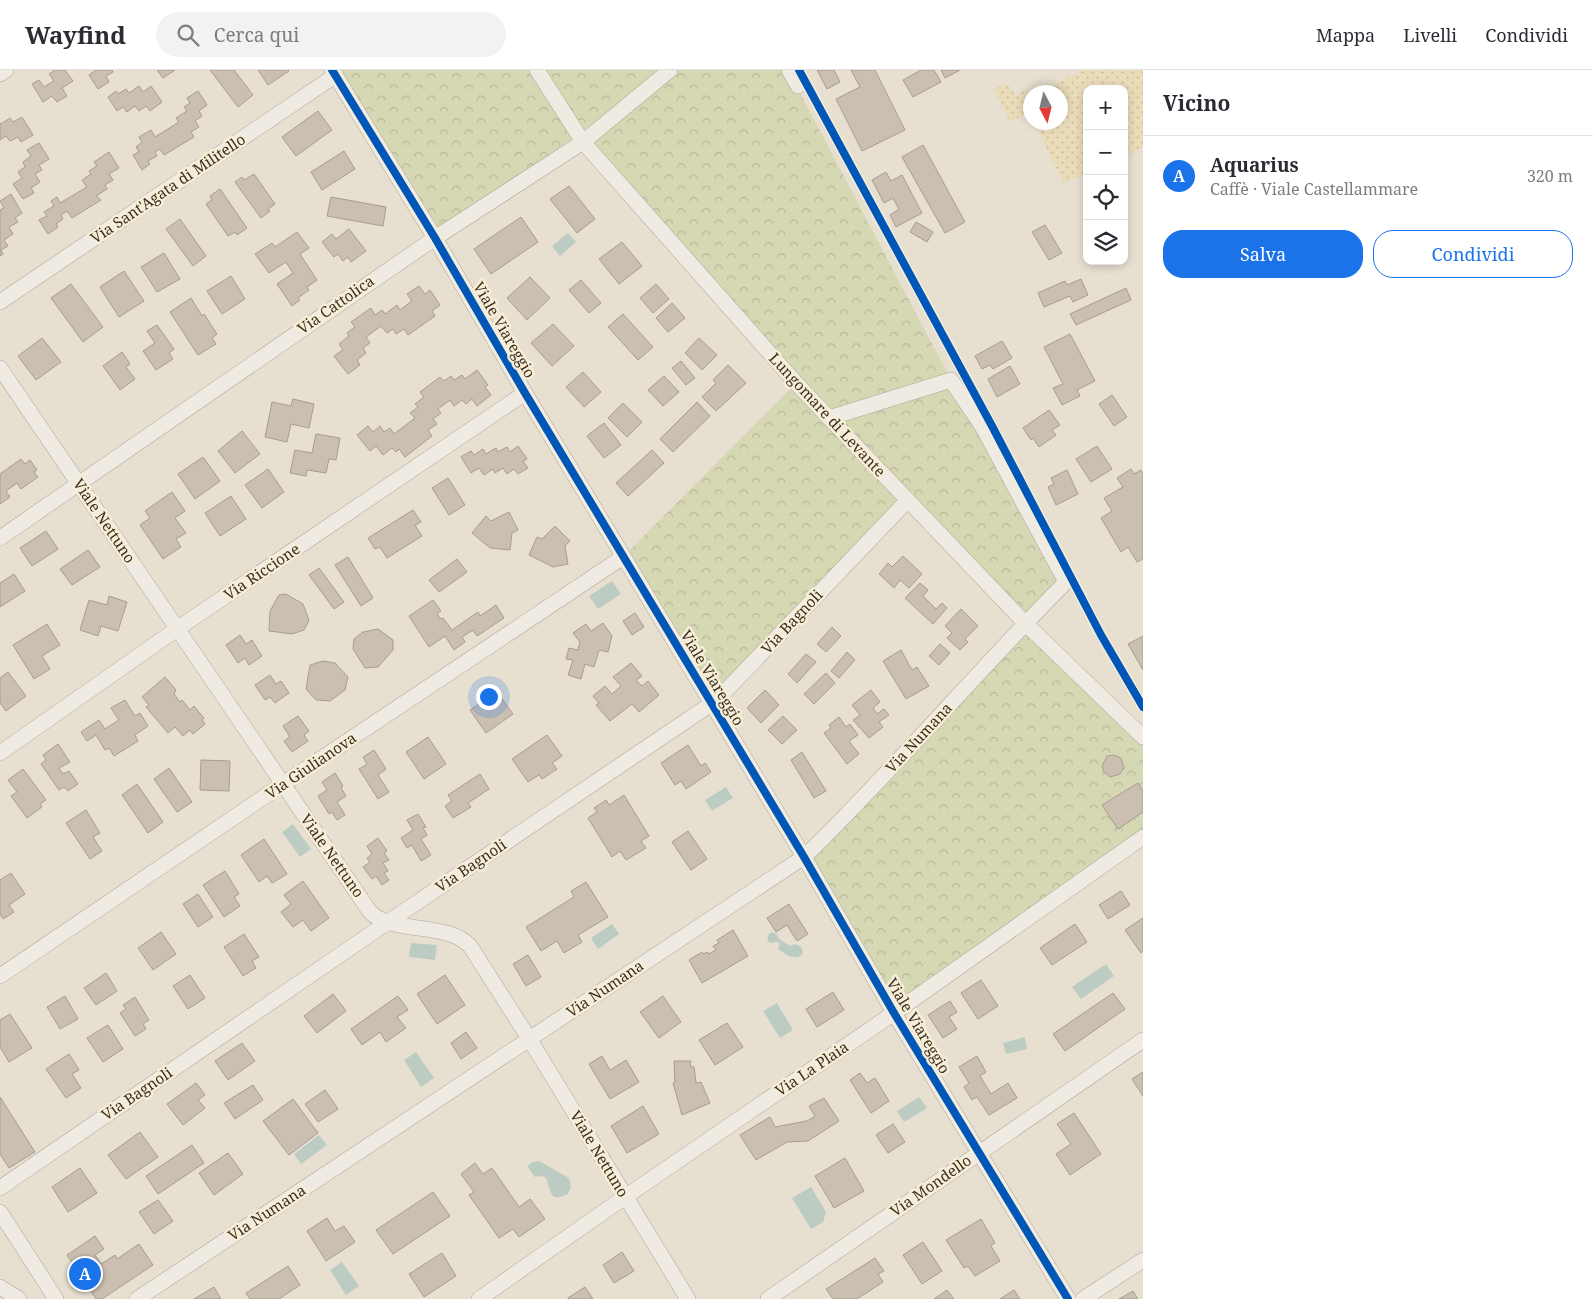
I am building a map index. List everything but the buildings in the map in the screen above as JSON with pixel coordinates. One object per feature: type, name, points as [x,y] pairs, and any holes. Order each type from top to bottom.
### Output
[{"type":"street","points":[[0,74],[6,70]]},
{"type":"street","name":"Lungomare di Levante","points":[[537,70],[583,142],[829,418],[1025,623],[1143,738]]},
{"type":"street","name":"Via Cattolica","points":[[0,538],[434,238],[583,142],[670,70]]},
{"type":"street","points":[[790,70],[798,86]]},
{"type":"street","name":"Viale Viareggio","points":[[334,73],[804,857],[894,1013],[1068,1299]]},
{"type":"street","name":"Via Sant'Agata di Militello","points":[[0,302],[334,73]]},
{"type":"street","name":"Viale Nettuno","points":[[0,368],[370,912],[388,922],[448,934],[468,943],[530,1040],[688,1299]]},
{"type":"street","name":"Via Numana","points":[[137,1299],[804,857],[853,810],[1025,623],[1066,582],[982,426],[950,380],[829,418]]},
{"type":"street","name":"Via Riccione","points":[[0,753],[177,629],[525,394]]},
{"type":"street","name":"Via Bagnoli","points":[[0,1188],[388,922],[711,704],[730,688],[907,501]]},
{"type":"street","name":"Via Giulianova","points":[[0,976],[623,557]]},
{"type":"street","name":"Via La Plaia","points":[[479,1299],[894,1013],[1143,837]]},
{"type":"street","name":"Via Mondello","points":[[768,1299],[1143,1040]]},
{"type":"street","points":[[0,1212],[56,1299]]},
{"type":"street","points":[[1083,1299],[1143,1260]]},
{"type":"street","points":[[0,1287],[19,1299]]},
{"type":"sand","points":[[1079,70],[1143,70],[1143,148],[1128,154],[1128,85],[1083,85],[1083,175],[1063,183],[1038,130],[1068,130],[1068,85],[1053,85],[1080,72]]},
{"type":"sand","points":[[1006,84],[1016,95],[1023,92],[1023,116],[1010,122],[994,89]]},
{"type":"green space","points":[[334,70],[666,70],[435,238]]},
{"type":"green space","points":[[673,70],[788,70],[951,380],[1066,582],[1025,623],[907,501],[711,704],[623,557],[796,383],[583,142]]},
{"type":"green space","points":[[1025,623],[1143,737],[1143,837],[894,1013],[804,857]]},
{"type":"shaded area","points":[[568,233],[576,242],[560,256],[552,246]]},
{"type":"shaded area","points":[[612,581],[621,594],[598,609],[589,596]]},
{"type":"shaded area","points":[[726,787],[733,798],[712,811],[705,800]]},
{"type":"shaded area","points":[[293,824],[311,849],[300,857],[282,832]]},
{"type":"shaded area","points":[[612,924],[619,934],[598,949],[591,938]]},
{"type":"shaded area","points":[[772,932],[790,946],[794,944],[800,946],[803,951],[802,955],[799,957],[790,956],[778,949],[780,944],[777,942],[770,943],[767,939]]},
{"type":"shaded area","points":[[411,943],[437,945],[435,960],[409,957]]},
{"type":"shaded area","points":[[1106,964],[1114,976],[1081,999],[1072,987]]},
{"type":"shaded area","points":[[777,1003],[793,1030],[780,1038],[763,1011]]},
{"type":"shaded area","points":[[1025,1037],[1027,1049],[1006,1054],[1003,1043]]},
{"type":"shaded area","points":[[416,1052],[434,1078],[421,1087],[404,1060]]},
{"type":"shaded area","points":[[919,1097],[927,1108],[904,1122],[897,1111]]},
{"type":"shaded area","points":[[319,1135],[327,1145],[301,1164],[294,1154]]},
{"type":"shaded area","points":[[539,1161],[569,1178],[571,1187],[568,1194],[562,1197],[554,1196],[550,1191],[546,1178],[542,1176],[535,1177],[527,1166]]},
{"type":"shaded area","points":[[811,1187],[826,1212],[823,1222],[811,1229],[792,1198]]},
{"type":"shaded area","points":[[342,1262],[359,1286],[346,1295],[330,1270]]},
{"type":"cycle path","points":[[332,70],[435,238],[525,393],[804,857],[894,1013],[1068,1299]]},
{"type":"cycle path","points":[[799,70],[992,426],[1101,635],[1143,707]]},
{"type":"place","name":"Aquarius","points":[[85,1274]]}]
